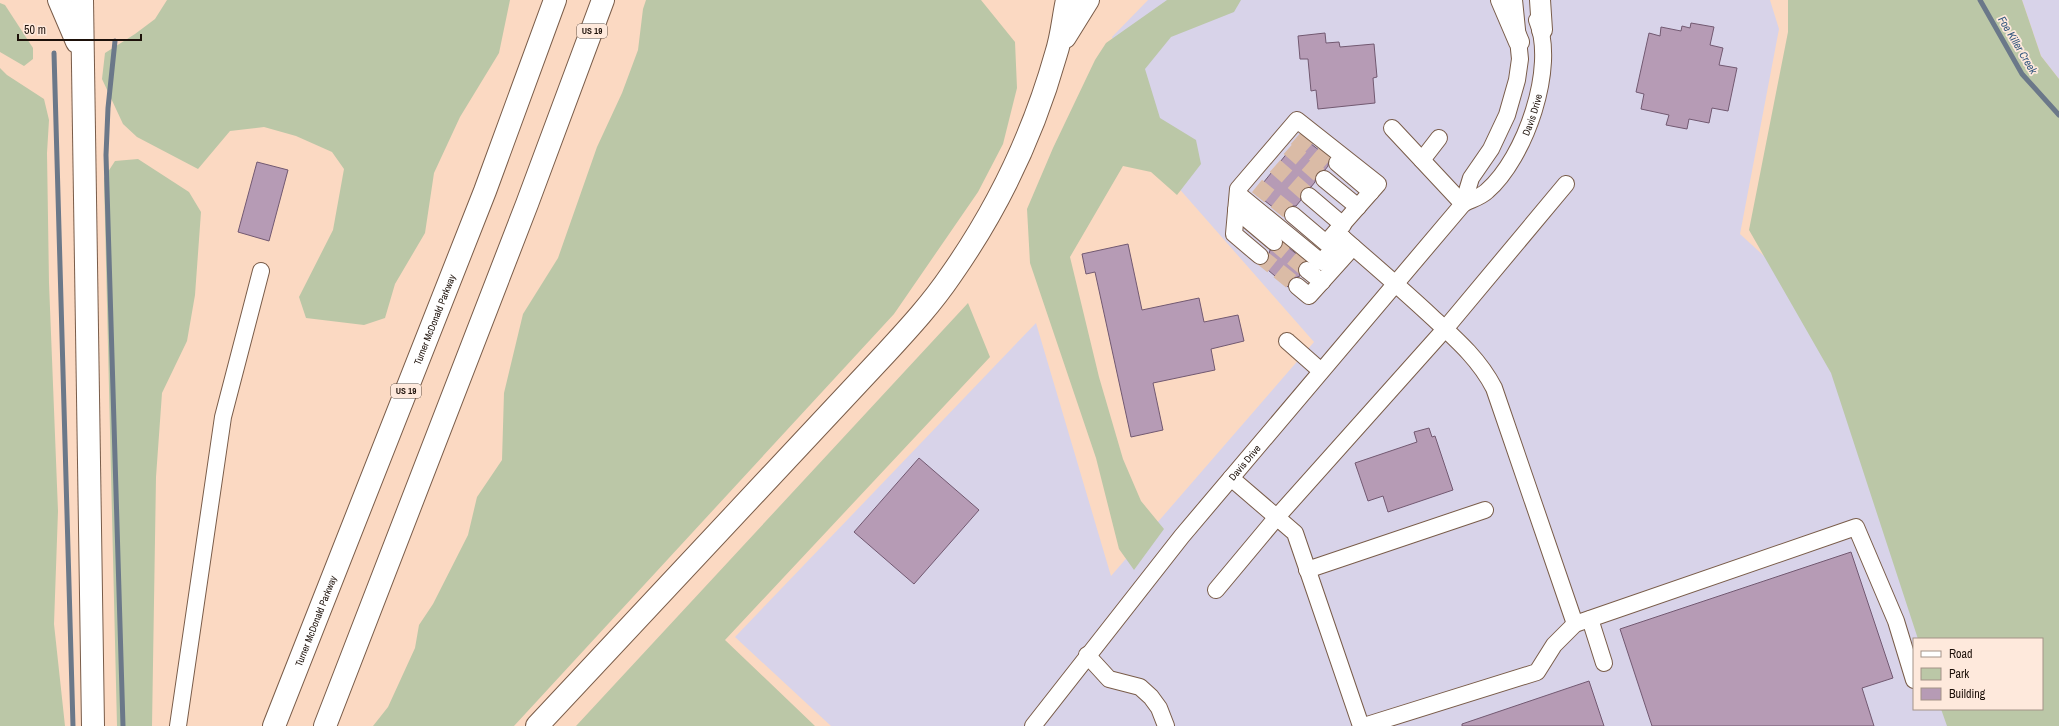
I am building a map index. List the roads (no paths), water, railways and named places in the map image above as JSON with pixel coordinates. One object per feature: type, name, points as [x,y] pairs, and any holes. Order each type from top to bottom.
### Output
[{"type":"highway","points":[[59,0],[69,21],[83,58]]},
{"type":"highway","points":[[82,0],[93,726]]},
{"type":"highway","name":"Turner McDonald Parkway","points":[[274,726],[482,198],[555,0]]},
{"type":"highway","name":"US 19","points":[[325,726],[581,62],[602,0]]},
{"type":"highway","points":[[1057,52],[1067,0]]},
{"type":"highway","points":[[538,726],[923,313],[951,276],[996,203],[1032,125],[1057,52],[1066,34],[1088,0]]},
{"type":"main road","points":[[1500,0],[1520,42]]},
{"type":"main road","points":[[1540,0],[1542,30]]},
{"type":"street","name":"Davis Drive","points":[[1463,204],[1471,178],[1491,149],[1507,115],[1518,80],[1520,42],[1514,0]]},
{"type":"street","name":"Davis Drive","points":[[1033,726],[1087,655],[1182,536],[1321,371],[1463,204],[1487,192],[1514,157],[1530,120],[1540,84],[1542,30],[1530,0]]},
{"type":"street","points":[[1507,115],[1530,120]]},
{"type":"street","points":[[1260,256],[1234,234],[1238,189],[1256,178],[1270,162],[1291,136],[1297,120],[1333,149],[1341,152],[1368,195]]},
{"type":"street","points":[[1392,128],[1463,204]]},
{"type":"street","points":[[1422,160],[1439,138]]},
{"type":"street","points":[[1331,170],[1368,195]]},
{"type":"street","points":[[1216,590],[1277,517],[1445,329],[1566,184]]},
{"type":"street","points":[[1238,194],[1314,266],[1322,282]]},
{"type":"street","points":[[1314,266],[1339,237],[1368,195]]},
{"type":"street","points":[[1300,206],[1396,283],[1465,347],[1484,370],[1494,388],[1582,621],[1604,663]]},
{"type":"street","points":[[1236,210],[1274,242]]},
{"type":"street","points":[[1297,286],[1309,296],[1322,282],[1339,237]]},
{"type":"street","points":[[178,726],[223,417],[262,271]]},
{"type":"street","points":[[1287,341],[1321,371]]},
{"type":"street","points":[[1231,478],[1295,533],[1361,726]]},
{"type":"street","points":[[1307,570],[1485,510]]},
{"type":"street","points":[[1364,726],[1537,672],[1554,645],[1582,621],[1856,527],[1896,621],[1913,677]]},
{"type":"street","points":[[1087,655],[1109,679],[1140,687],[1151,697],[1159,708],[1166,726]]},
{"type":"waterway","name":"Foe Killer Creek","points":[[1980,0],[2022,74],[2059,115]]},
{"type":"waterway","points":[[115,41],[108,108],[106,155],[123,726]]},
{"type":"waterway","points":[[54,53],[73,726]]},
{"type":"tunnel","points":[[1296,138],[1332,169]]},
{"type":"tunnel","points":[[1289,148],[1324,179]]},
{"type":"tunnel","points":[[1275,166],[1309,196]]},
{"type":"tunnel","points":[[1257,186],[1293,215]]},
{"type":"tunnel","points":[[1274,242],[1307,270]]},
{"type":"tunnel","points":[[1260,256],[1297,286]]}]
